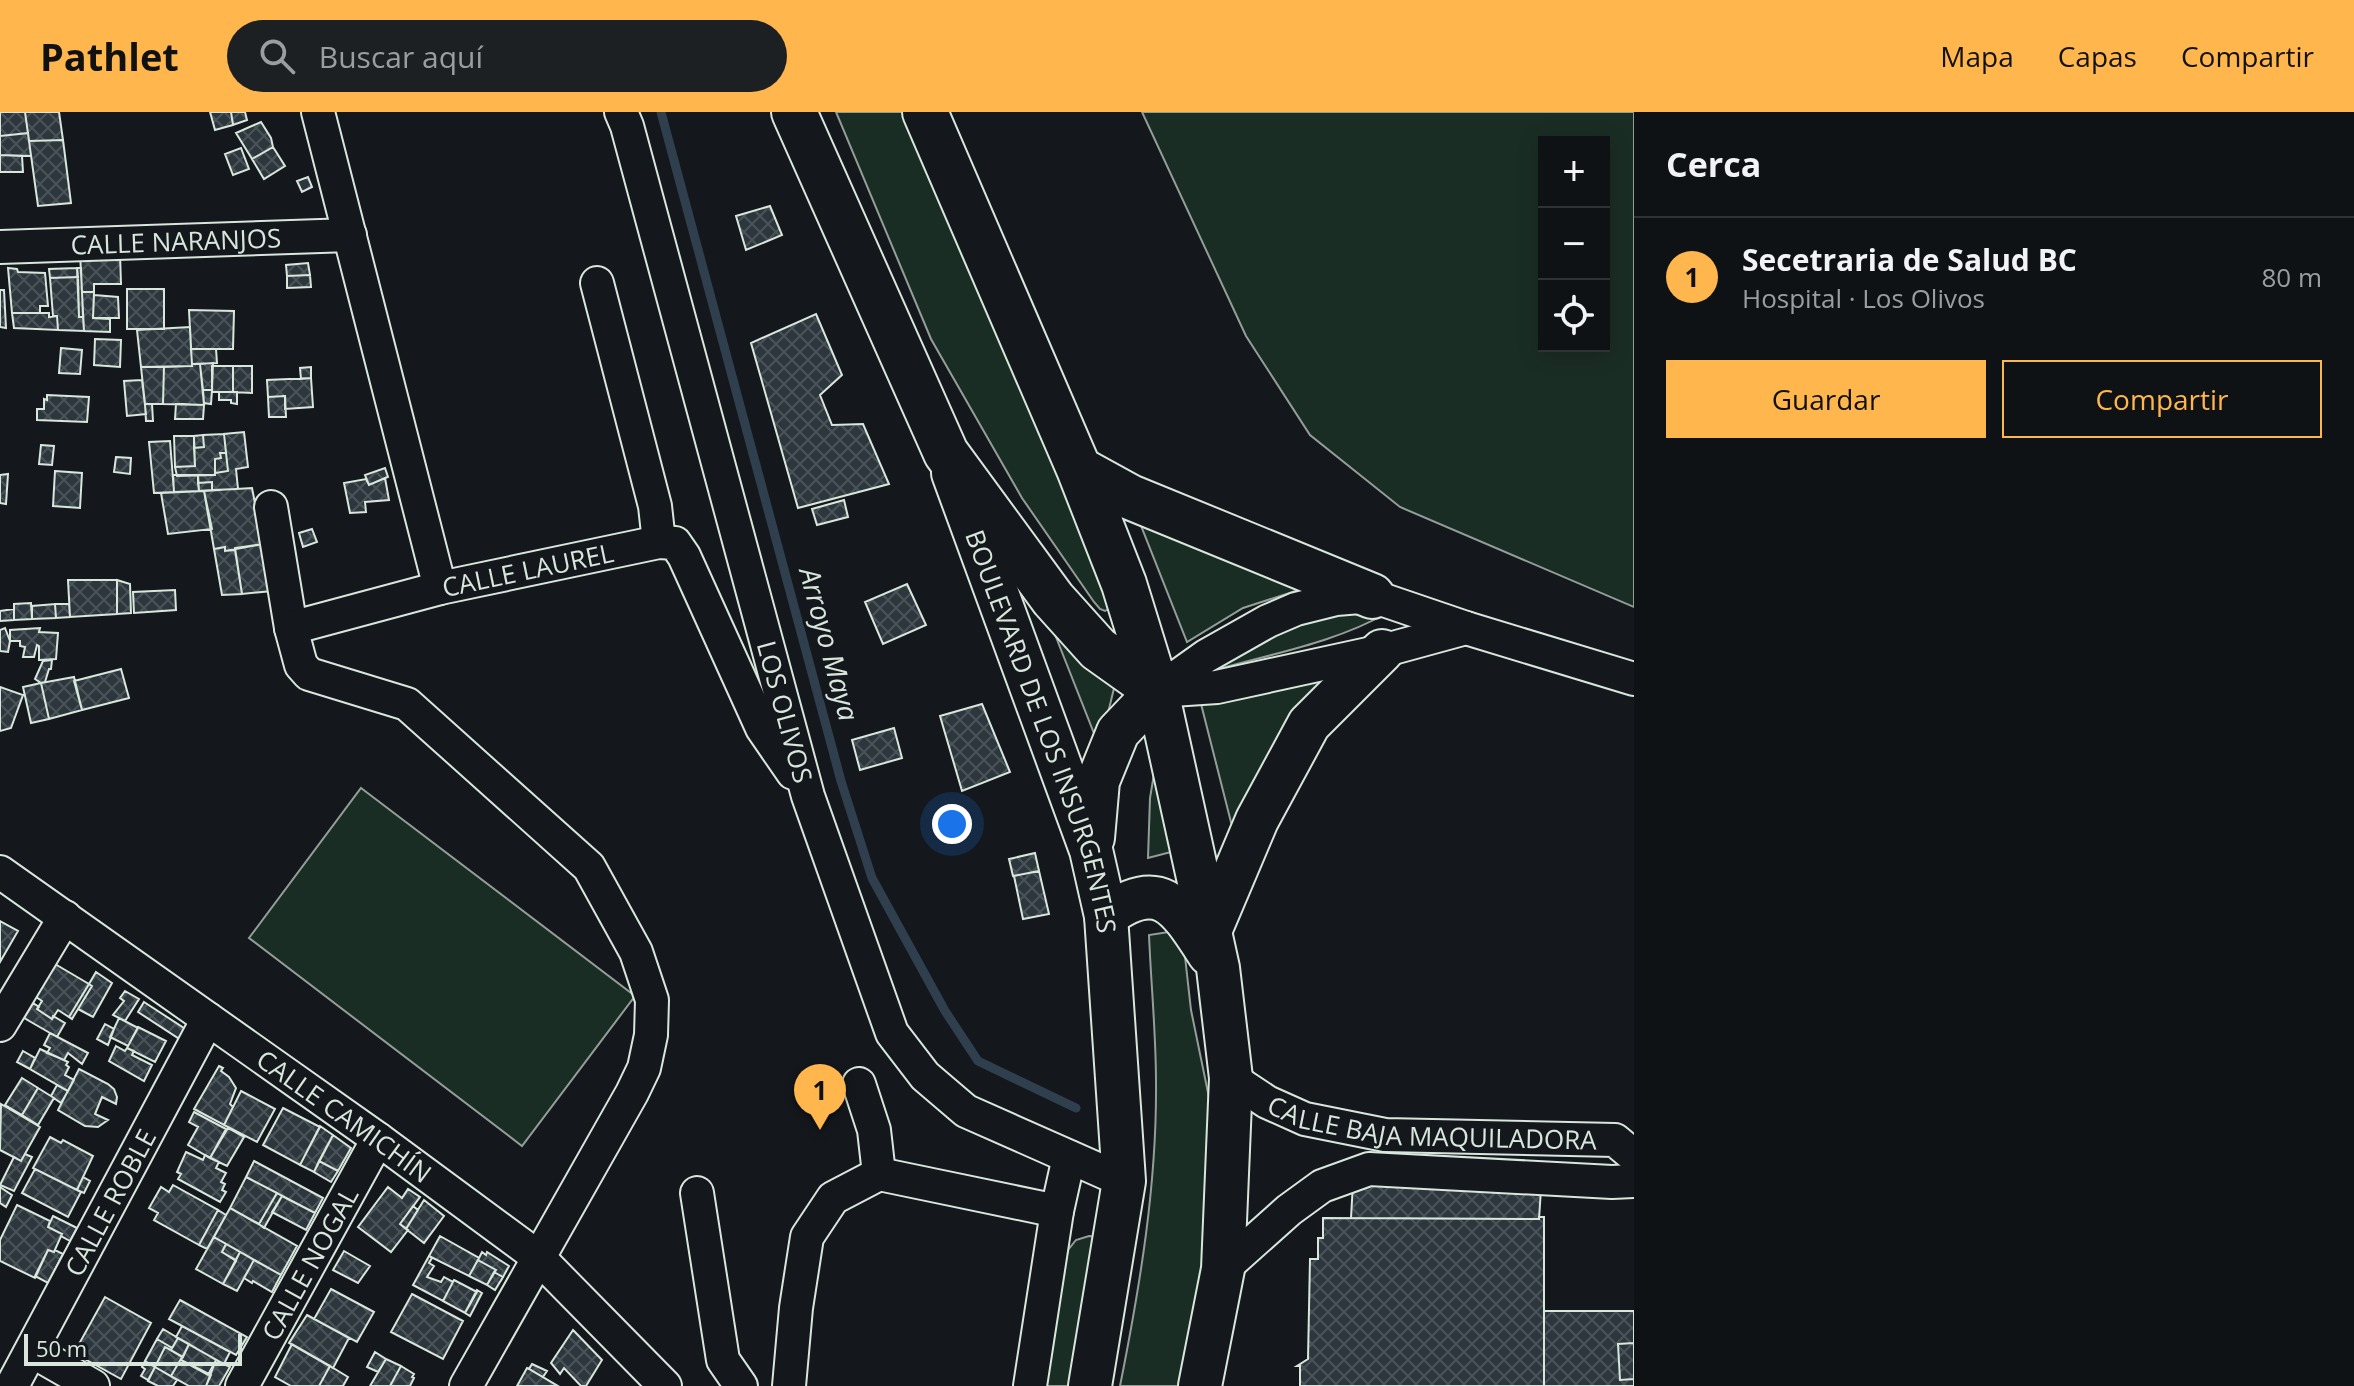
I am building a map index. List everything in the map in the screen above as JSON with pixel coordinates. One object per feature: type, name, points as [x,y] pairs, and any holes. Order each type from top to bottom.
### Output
[{"type":"highway","name":"BOULEVARD DE LOS INSURGENTES","points":[[794,112],[946,453]]},
{"type":"highway","points":[[925,112],[1079,469],[1124,584],[1157,691]]},
{"type":"highway","points":[[946,453],[1053,599],[1098,649],[1157,691]]},
{"type":"highway","points":[[1079,469],[1130,497],[1372,596]]},
{"type":"main road","name":"BOULEVARD DE LOS INSURGENTES","points":[[946,453],[1091,850],[1106,916],[1124,1181],[1090,1386]]},
{"type":"main road","points":[[1214,950],[1257,820],[1309,724],[1382,651]]},
{"type":"main road","points":[[1091,850],[1098,781],[1113,744],[1118,732],[1157,691]]},
{"type":"main road","points":[[1157,691],[1214,950],[1231,1078],[1223,1269],[1200,1386]]},
{"type":"main road","points":[[1106,916],[1122,904],[1142,897],[1168,901],[1214,950]]},
{"type":"street","name":"CALLE LAUREL","points":[[318,112],[440,588],[659,542]]},
{"type":"street","name":"LOS OLIVOS","points":[[621,112],[808,796],[892,1033],[925,1076],[966,1111],[1124,1181]]},
{"type":"street","name":"CALLE NARANJOS","points":[[0,247],[350,235]]},
{"type":"street","points":[[597,283],[655,506],[659,542],[675,543],[684,556],[762,728],[808,796]]},
{"type":"street","points":[[271,507],[291,628],[301,665],[309,674],[407,704],[589,867],[636,952],[652,1000],[651,1035],[644,1068],[632,1093],[466,1386]]},
{"type":"street","points":[[291,628],[440,588]]},
{"type":"street","points":[[1157,691],[1206,656],[1268,621],[1296,609],[1336,599],[1372,596],[1634,679]]},
{"type":"street","points":[[1157,691],[1217,687],[1382,651],[1466,628]]},
{"type":"street","name":"CALLE CAMICHÍN","points":[[0,872],[378,1139],[538,1257],[665,1386]]},
{"type":"street","points":[[0,1025],[65,917]]},
{"type":"street","name":"CALLE ROBLE","points":[[12,1386],[208,1019]]},
{"type":"street","name":"CALLE BAJA MAQUILADORA","points":[[1231,1078],[1267,1102],[1305,1119],[1385,1135],[1615,1140],[1634,1156]]},
{"type":"street","points":[[859,1084],[874,1130],[879,1174]]},
{"type":"street","name":"CALLE NOGAL","points":[[242,1386],[378,1139]]},
{"type":"street","points":[[1030,1386],[1057,1211],[1069,1157]]},
{"type":"street","name":"CALLE BAJA MAQUILADORA","points":[[1223,1269],[1289,1210],[1322,1186],[1369,1169],[1634,1181]]},
{"type":"street","points":[[789,1386],[796,1308],[807,1237],[833,1198],[879,1174],[1057,1211]]},
{"type":"street","points":[[697,1193],[723,1360],[741,1386]]},
{"type":"street","points":[[32,1351],[93,1386]]},
{"type":"green space","points":[[836,112],[903,112],[1106,588],[1110,608],[1105,611],[1094,602],[1022,498],[931,339]]},
{"type":"green space","points":[[1142,112],[1634,112],[1634,607],[1400,507],[1310,435],[1246,336]]},
{"type":"green space","points":[[1134,508],[1305,588],[1243,608],[1187,642]]},
{"type":"green space","points":[[1039,594],[1116,680],[1100,746],[1099,746]]},
{"type":"green space","points":[[1331,611],[1387,613],[1326,639],[1207,671],[1224,655]]},
{"type":"green space","points":[[1332,671],[1235,838],[1199,696]]},
{"type":"green space","points":[[1154,774],[1171,852],[1148,858],[1150,798]]},
{"type":"green space","points":[[361,788],[635,996],[522,1146],[249,938]]},
{"type":"green space","points":[[1182,930],[1191,1010],[1212,1112],[1213,1244],[1187,1386],[1120,1386],[1140,1273],[1154,1158],[1156,1064],[1149,935]]},
{"type":"green space","points":[[1099,1237],[1074,1386],[1042,1386],[1068,1250],[1076,1240]]},
{"type":"building","points":[[0,112],[25,112],[28,133],[0,136]]},
{"type":"building","points":[[25,112],[59,112],[63,140],[29,141]]},
{"type":"building","points":[[210,112],[231,112],[233,125],[215,130]]},
{"type":"building","points":[[231,112],[245,112],[247,120],[233,125]]},
{"type":"building","points":[[261,122],[273,147],[252,159],[236,133]]},
{"type":"building","points":[[28,133],[31,156],[0,155],[0,136]]},
{"type":"building","points":[[63,140],[71,203],[38,206],[29,141]]},
{"type":"building","points":[[273,147],[285,166],[264,179],[252,159]]},
{"type":"building","points":[[241,148],[249,169],[233,175],[225,154]]},
{"type":"building","points":[[0,155],[22,156],[23,172],[0,172]]},
{"type":"building","points":[[308,177],[312,187],[302,192],[297,181]]},
{"type":"building","points":[[770,206],[782,235],[746,250],[736,216]]},
{"type":"building","points":[[80,253],[120,254],[121,284],[94,284],[94,292],[82,292]]},
{"type":"building","points":[[308,263],[310,275],[287,276],[286,265]]},
{"type":"building","points":[[8,268],[17,269],[18,272],[45,273],[48,306],[40,306],[40,313],[12,313]]},
{"type":"building","points":[[77,268],[81,268],[83,317],[79,317]]},
{"type":"building","points":[[77,268],[78,277],[50,278],[49,269]]},
{"type":"building","points":[[310,275],[311,287],[287,288],[287,276]]},
{"type":"building","points":[[78,277],[79,317],[83,317],[84,331],[58,330],[57,316],[53,316],[50,278]]},
{"type":"building","points":[[127,289],[164,289],[164,329],[127,329]]},
{"type":"building","points":[[0,290],[4,290],[6,328],[0,327]]},
{"type":"building","points":[[82,292],[94,292],[93,318],[110,319],[110,332],[84,331]]},
{"type":"building","points":[[94,295],[118,297],[119,318],[93,318]]},
{"type":"building","points":[[189,310],[234,311],[233,349],[191,349]]},
{"type":"building","points":[[12,313],[49,313],[49,317],[57,316],[58,330],[14,328]]},
{"type":"building","points":[[816,314],[842,375],[820,395],[832,425],[863,424],[889,484],[798,508],[751,343]]},
{"type":"building","points":[[190,327],[192,366],[141,367],[137,330]]},
{"type":"building","points":[[95,339],[121,340],[120,367],[94,365]]},
{"type":"building","points":[[61,348],[82,350],[80,374],[59,373]]},
{"type":"building","points":[[191,349],[216,349],[217,363],[192,364]]},
{"type":"building","points":[[213,363],[212,390],[203,390],[200,364]]},
{"type":"building","points":[[200,364],[204,405],[163,404],[164,367]]},
{"type":"building","points":[[212,366],[233,366],[233,392],[212,392]]},
{"type":"building","points":[[233,366],[252,366],[252,393],[233,392]]},
{"type":"building","points":[[141,367],[164,367],[163,404],[145,404]]},
{"type":"building","points":[[311,367],[311,378],[301,379],[300,368]]},
{"type":"building","points":[[311,378],[313,407],[285,409],[285,396],[268,397],[267,380]]},
{"type":"building","points":[[142,380],[146,414],[127,416],[124,381]]},
{"type":"building","points":[[203,390],[212,390],[211,404],[204,403]]},
{"type":"building","points":[[219,392],[237,392],[237,404],[231,403],[231,400],[219,400]]},
{"type":"building","points":[[47,395],[89,397],[87,422],[37,420],[37,409],[44,409]]},
{"type":"building","points":[[285,396],[286,417],[269,417],[268,397]]},
{"type":"building","points":[[145,404],[152,404],[153,421],[146,421]]},
{"type":"building","points":[[176,404],[204,405],[203,419],[175,419]]},
{"type":"building","points":[[244,432],[248,467],[236,469],[238,489],[212,490],[212,482],[198,483],[198,475],[228,471],[224,434]]},
{"type":"building","points":[[224,434],[226,453],[220,453],[221,458],[215,459],[215,475],[177,476],[175,467],[195,466],[194,448],[204,447],[203,435]]},
{"type":"building","points":[[203,435],[204,447],[194,448],[194,436]]},
{"type":"building","points":[[174,436],[194,436],[195,466],[175,467]]},
{"type":"building","points":[[170,441],[174,492],[154,493],[149,442]]},
{"type":"building","points":[[41,445],[54,446],[52,465],[39,464]]},
{"type":"building","points":[[220,453],[226,453],[228,471],[215,473],[215,459],[221,458]]},
{"type":"building","points":[[116,457],[131,458],[130,474],[114,472]]},
{"type":"building","points":[[385,468],[388,477],[369,485],[365,475]]},
{"type":"building","points":[[55,471],[82,473],[80,508],[53,506]]},
{"type":"building","points":[[8,474],[6,504],[0,503],[0,475]]},
{"type":"building","points":[[173,475],[198,475],[199,491],[174,492]]},
{"type":"building","points":[[385,478],[389,500],[365,502],[366,512],[350,513],[344,483],[366,479],[369,485]]},
{"type":"building","points":[[212,482],[212,490],[199,491],[198,483]]},
{"type":"building","points":[[252,488],[263,544],[225,551],[225,547],[214,549],[204,491]]},
{"type":"building","points":[[204,491],[212,529],[168,534],[161,493]]},
{"type":"building","points":[[844,500],[848,517],[817,525],[812,509]]},
{"type":"building","points":[[312,529],[317,542],[303,547],[299,533]]},
{"type":"building","points":[[263,544],[272,591],[242,594],[235,548]]},
{"type":"building","points":[[225,547],[225,551],[235,550],[242,594],[222,595],[214,549]]},
{"type":"building","points":[[68,580],[117,580],[117,614],[70,617]]},
{"type":"building","points":[[117,580],[130,584],[131,613],[117,614]]},
{"type":"building","points":[[907,584],[926,625],[883,644],[865,602]]},
{"type":"building","points":[[175,590],[176,610],[134,613],[133,592]]},
{"type":"building","points":[[31,603],[32,619],[14,620],[14,604]]},
{"type":"building","points":[[55,604],[69,604],[70,617],[56,618]]},
{"type":"building","points":[[55,604],[56,618],[32,619],[32,606]]},
{"type":"building","points":[[14,609],[14,620],[0,621],[0,611]]},
{"type":"building","points":[[5,628],[10,641],[8,652],[0,651],[0,630]]},
{"type":"building","points":[[40,628],[39,632],[58,633],[56,659],[39,660],[37,645],[34,657],[23,657],[25,647],[20,646],[20,641],[10,641],[10,630]]},
{"type":"building","points":[[52,660],[45,682],[35,679],[43,661]]},
{"type":"building","points":[[121,669],[129,698],[82,710],[74,681]]},
{"type":"building","points":[[74,677],[82,710],[49,719],[41,683]]},
{"type":"building","points":[[41,683],[49,719],[31,723],[23,687]]},
{"type":"building","points":[[0,687],[23,695],[11,728],[0,731]]},
{"type":"building","points":[[982,704],[1010,772],[962,791],[940,716]]},
{"type":"building","points":[[894,728],[902,758],[860,770],[852,740]]},
{"type":"building","points":[[1035,853],[1039,871],[1013,876],[1009,859]]},
{"type":"building","points":[[1039,871],[1049,914],[1023,919],[1014,876]]},
{"type":"building","points":[[0,921],[18,931],[0,962]]},
{"type":"building","points":[[55,964],[89,984],[69,1017],[58,1010],[52,1019],[37,1009],[42,1001],[36,997]]},
{"type":"building","points":[[96,972],[112,983],[93,1017],[78,1009],[92,986],[89,984]]},
{"type":"building","points":[[89,984],[92,986],[72,1019],[69,1017]]},
{"type":"building","points":[[125,991],[139,999],[125,1021],[113,1015],[124,1001],[120,998]]},
{"type":"building","points":[[144,1002],[187,1030],[181,1040],[138,1012]]},
{"type":"building","points":[[33,1003],[52,1019],[53,1016],[65,1023],[57,1037],[24,1018]]},
{"type":"building","points":[[119,1018],[138,1028],[128,1046],[110,1037]]},
{"type":"building","points":[[105,1024],[114,1029],[108,1045],[97,1039]]},
{"type":"building","points":[[138,1027],[166,1041],[155,1062],[127,1048]]},
{"type":"building","points":[[50,1033],[88,1053],[82,1064],[68,1053],[64,1060],[47,1053],[50,1048],[44,1045]]},
{"type":"building","points":[[116,1046],[125,1051],[127,1048],[134,1051],[132,1055],[152,1065],[144,1081],[109,1061]]},
{"type":"building","points":[[40,1049],[68,1062],[65,1075],[74,1080],[68,1091],[30,1069]]},
{"type":"building","points":[[23,1051],[35,1058],[30,1069],[17,1062]]},
{"type":"building","points":[[219,1066],[236,1088],[230,1104],[233,1107],[224,1125],[194,1109]]},
{"type":"building","points":[[79,1069],[108,1084],[117,1097],[116,1104],[102,1097],[95,1114],[108,1120],[98,1127],[85,1126],[58,1110]]},
{"type":"building","points":[[22,1078],[38,1088],[22,1115],[5,1105]]},
{"type":"building","points":[[57,1085],[68,1091],[61,1103],[51,1096]]},
{"type":"building","points":[[38,1088],[54,1098],[38,1125],[22,1115]]},
{"type":"building","points":[[241,1091],[275,1109],[257,1142],[224,1125]]},
{"type":"building","points":[[1,1104],[40,1127],[21,1161],[0,1150]]},
{"type":"building","points":[[283,1108],[320,1127],[300,1165],[263,1145]]},
{"type":"building","points":[[194,1112],[226,1129],[210,1158],[188,1145],[198,1127],[189,1122]]},
{"type":"building","points":[[320,1126],[333,1135],[314,1172],[300,1165]]},
{"type":"building","points":[[228,1128],[244,1137],[227,1166],[210,1158]]},
{"type":"building","points":[[333,1135],[351,1148],[338,1171],[319,1161]]},
{"type":"building","points":[[50,1137],[61,1143],[63,1140],[93,1156],[77,1190],[33,1168]]},
{"type":"building","points":[[186,1152],[203,1160],[205,1155],[219,1162],[216,1168],[226,1173],[221,1182],[225,1184],[222,1190],[226,1192],[220,1202],[178,1179],[181,1174],[177,1172]]},
{"type":"building","points":[[25,1154],[32,1157],[14,1191],[0,1185],[14,1157],[21,1161]]},
{"type":"building","points":[[254,1161],[323,1198],[315,1213],[246,1177]]},
{"type":"building","points":[[319,1161],[338,1171],[331,1182],[314,1172]]},
{"type":"building","points":[[35,1169],[81,1192],[68,1217],[22,1193]]},
{"type":"building","points":[[83,1177],[90,1181],[84,1193],[77,1190]]},
{"type":"building","points":[[246,1177],[277,1193],[259,1224],[230,1208]]},
{"type":"building","points":[[1353,1183],[1541,1189],[1539,1219],[1351,1218]]},
{"type":"building","points":[[173,1185],[218,1210],[199,1245],[154,1220],[158,1213],[149,1208],[161,1187],[169,1192]]},
{"type":"building","points":[[0,1187],[12,1195],[6,1207],[0,1203]]},
{"type":"building","points":[[388,1187],[402,1198],[408,1189],[420,1197],[400,1224],[408,1230],[391,1252],[358,1227]]},
{"type":"building","points":[[277,1193],[282,1196],[264,1228],[259,1224]]},
{"type":"building","points":[[282,1196],[315,1213],[306,1230],[272,1212]]},
{"type":"building","points":[[424,1200],[444,1216],[424,1243],[406,1229]]},
{"type":"building","points":[[17,1205],[50,1221],[48,1227],[62,1234],[54,1252],[48,1250],[35,1278],[0,1261],[0,1240]]},
{"type":"building","points":[[413,1206],[418,1210],[406,1229],[400,1224]]},
{"type":"building","points":[[230,1208],[297,1246],[281,1275],[214,1237]]},
{"type":"building","points":[[218,1210],[226,1215],[207,1249],[199,1245]]},
{"type":"building","points":[[53,1216],[77,1228],[70,1241],[48,1227]]},
{"type":"building","points":[[1544,1217],[1544,1386],[1300,1386],[1300,1366],[1297,1366],[1308,1359],[1310,1259],[1318,1259],[1318,1238],[1323,1238],[1323,1218]]},
{"type":"building","points":[[440,1236],[479,1258],[469,1276],[429,1256]]},
{"type":"building","points":[[214,1237],[226,1244],[222,1252],[236,1261],[223,1284],[196,1269]]},
{"type":"building","points":[[226,1244],[240,1252],[236,1260],[222,1252]]},
{"type":"building","points":[[48,1250],[63,1254],[48,1283],[35,1276]]},
{"type":"building","points":[[344,1251],[370,1266],[358,1283],[333,1270]]},
{"type":"building","points":[[240,1252],[254,1260],[237,1291],[223,1284]]},
{"type":"building","points":[[482,1252],[509,1266],[503,1277],[478,1260]]},
{"type":"building","points":[[429,1256],[432,1258],[429,1263],[434,1266],[427,1277],[441,1282],[444,1277],[453,1282],[443,1301],[413,1285]]},
{"type":"building","points":[[254,1260],[281,1275],[272,1292],[244,1278]]},
{"type":"building","points":[[478,1260],[496,1270],[487,1285],[469,1276]]},
{"type":"building","points":[[494,1272],[503,1277],[495,1290],[487,1285]]},
{"type":"building","points":[[454,1280],[477,1292],[465,1313],[443,1301]]},
{"type":"building","points":[[331,1289],[374,1312],[357,1342],[314,1319]]},
{"type":"building","points":[[477,1290],[482,1293],[470,1316],[465,1313]]},
{"type":"building","points":[[412,1294],[463,1321],[443,1359],[391,1332]]},
{"type":"building","points":[[105,1297],[151,1323],[121,1379],[74,1353]]},
{"type":"building","points":[[180,1300],[247,1337],[236,1355],[169,1319]]},
{"type":"building","points":[[1544,1311],[1634,1311],[1634,1343],[1618,1344],[1620,1380],[1634,1379],[1634,1386],[1544,1386]]},
{"type":"building","points":[[307,1315],[349,1338],[333,1368],[289,1343]]},
{"type":"building","points":[[182,1326],[230,1352],[224,1364],[176,1337]]},
{"type":"building","points":[[163,1329],[178,1338],[172,1348],[157,1339]]},
{"type":"building","points":[[573,1330],[602,1360],[586,1386],[581,1386],[564,1368],[560,1374],[551,1363]]},
{"type":"building","points":[[178,1338],[189,1344],[183,1357],[171,1350]]},
{"type":"building","points":[[157,1339],[172,1348],[165,1347],[155,1367],[145,1361]]},
{"type":"building","points":[[1634,1343],[1634,1379],[1620,1380],[1618,1344]]},
{"type":"building","points":[[189,1344],[216,1360],[208,1375],[181,1360]]},
{"type":"building","points":[[292,1344],[330,1366],[319,1386],[291,1386],[275,1377]]},
{"type":"building","points":[[165,1347],[182,1357],[171,1376],[155,1367]]},
{"type":"building","points":[[375,1352],[386,1359],[378,1372],[367,1367]]},
{"type":"building","points":[[182,1357],[181,1360],[211,1375],[206,1386],[189,1386],[171,1376]]},
{"type":"building","points":[[386,1359],[401,1366],[390,1386],[370,1386]]},
{"type":"building","points":[[216,1360],[230,1367],[219,1386],[206,1386]]},
{"type":"building","points":[[145,1361],[155,1367],[148,1380],[141,1376]]},
{"type":"building","points":[[532,1364],[547,1371],[543,1377],[529,1369]]},
{"type":"building","points":[[330,1366],[348,1377],[343,1386],[319,1386]]},
{"type":"building","points":[[401,1366],[414,1374],[410,1386],[390,1386]]},
{"type":"building","points":[[155,1367],[177,1380],[173,1386],[158,1386],[148,1381]]},
{"type":"building","points":[[529,1369],[558,1386],[517,1386]]},
{"type":"waterway","name":"Arroyo Maya","points":[[661,112],[841,781],[872,878],[945,1011],[978,1061],[1076,1108]]},
{"type":"place","name":"Secetraria de Salud BC","points":[[820,1130]]}]
